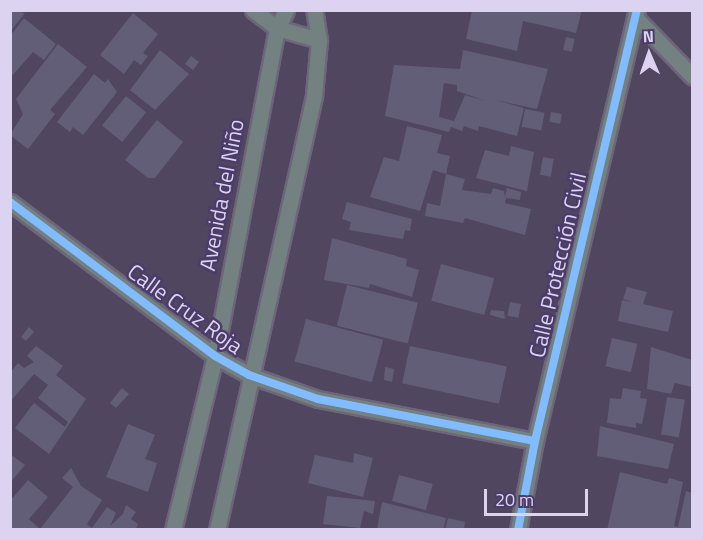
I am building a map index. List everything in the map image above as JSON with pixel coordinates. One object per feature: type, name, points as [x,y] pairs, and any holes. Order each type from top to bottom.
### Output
[{"type":"street","points":[[253,10],[277,28],[319,40]]},
{"type":"street","name":"Avenida del Niño","points":[[173,530],[215,356],[277,28],[286,10]]},
{"type":"street","points":[[217,530],[249,375],[314,95],[319,40],[314,10]]},
{"type":"street","points":[[637,14],[693,76]]},
{"type":"street","name":"Calle Protección Civil","points":[[518,530],[535,441],[637,14]]},
{"type":"street","name":"Calle Cruz Roja","points":[[10,202],[215,356],[249,375],[318,399],[535,441]]},
{"type":"building","points":[[10,10],[25,13],[10,32]]},
{"type":"building","points":[[472,10],[582,10],[576,33],[523,21],[517,51],[466,39]]},
{"type":"building","points":[[133,13],[158,34],[143,53],[148,56],[141,65],[134,60],[124,74],[100,55]]},
{"type":"building","points":[[24,18],[56,44],[44,60],[33,52],[10,78],[10,36]]},
{"type":"building","points":[[566,37],[575,39],[572,52],[563,50]]},
{"type":"building","points":[[58,44],[87,67],[50,110],[55,114],[28,149],[10,135],[23,114],[16,99]]},
{"type":"building","points":[[160,50],[189,74],[155,110],[130,90]]},
{"type":"building","points":[[463,50],[548,69],[537,109],[496,100],[524,108],[517,136],[479,126],[478,131],[464,126],[462,131],[451,127],[449,132],[385,116],[394,65],[460,69]],"holes":[[[444,83],[457,85],[457,91],[486,101],[465,95],[454,121],[439,117]]]},
{"type":"building","points":[[191,56],[199,62],[193,70],[185,64]]},
{"type":"building","points":[[94,74],[105,83],[108,79],[117,92],[83,135],[73,127],[70,132],[57,122]]},
{"type":"building","points":[[126,96],[146,112],[122,142],[102,126]]},
{"type":"building","points":[[525,109],[545,113],[541,130],[522,127]]},
{"type":"building","points":[[551,112],[562,114],[560,124],[549,122]]},
{"type":"building","points":[[157,120],[183,142],[155,178],[148,178],[125,160]]},
{"type":"building","points":[[407,126],[442,135],[437,153],[450,156],[446,174],[433,170],[420,211],[370,197],[384,157],[399,161]]},
{"type":"building","points":[[511,146],[534,152],[527,191],[476,178],[485,150],[509,156]]},
{"type":"building","points":[[543,157],[554,159],[551,177],[540,175]]},
{"type":"building","points":[[446,174],[465,179],[462,190],[491,194],[493,188],[504,191],[505,197],[507,188],[521,192],[520,200],[506,198],[505,203],[531,209],[525,235],[465,218],[463,223],[425,216],[427,203],[440,206]]},
{"type":"building","points":[[347,202],[412,219],[410,231],[405,230],[403,239],[349,230],[351,222],[342,219]]},
{"type":"building","points":[[332,238],[407,259],[406,266],[419,270],[412,297],[370,284],[369,288],[324,280]]},
{"type":"building","points":[[441,264],[494,278],[484,315],[431,301]]},
{"type":"building","points":[[347,285],[418,303],[408,343],[337,326]]},
{"type":"building","points":[[627,287],[647,292],[643,304],[673,311],[668,332],[618,321],[622,300],[633,302],[623,299]]},
{"type":"building","points":[[510,302],[521,304],[518,318],[508,316]]},
{"type":"building","points":[[491,310],[504,311],[505,319],[490,315]]},
{"type":"building","points":[[306,319],[383,340],[372,382],[295,362]]},
{"type":"building","points":[[29,327],[34,332],[26,341],[21,337]]},
{"type":"building","points":[[612,338],[637,344],[631,372],[605,366]]},
{"type":"building","points":[[36,346],[63,366],[56,375],[86,399],[49,454],[15,428],[34,403],[65,427],[68,422],[38,398],[48,385],[34,374],[10,402],[10,373],[18,363],[24,368],[34,362],[27,356]]},
{"type":"building","points":[[410,346],[507,367],[499,404],[402,383]]},
{"type":"building","points":[[651,347],[692,360],[692,387],[675,383],[671,394],[647,389]]},
{"type":"building","points":[[385,367],[394,369],[392,382],[384,380]]},
{"type":"building","points":[[122,388],[129,394],[116,408],[110,403]]},
{"type":"building","points":[[623,388],[641,391],[640,398],[647,399],[642,424],[636,423],[636,428],[607,423],[610,398],[621,399]]},
{"type":"building","points":[[667,397],[685,400],[679,437],[661,435]]},
{"type":"building","points":[[128,424],[155,435],[145,459],[157,463],[148,492],[106,477]]},
{"type":"building","points":[[600,426],[674,444],[668,469],[597,456]]},
{"type":"building","points":[[354,453],[373,458],[363,497],[308,483],[315,455],[353,463]]},
{"type":"building","points":[[10,454],[25,465],[10,483]]},
{"type":"building","points":[[71,468],[81,486],[102,500],[87,524],[92,528],[107,507],[116,513],[110,526],[123,514],[126,505],[136,512],[131,519],[138,524],[135,530],[10,530],[10,501],[28,480],[48,497],[29,519],[40,529],[73,487],[62,478]]},
{"type":"building","points":[[620,472],[667,484],[669,478],[683,482],[674,526],[678,527],[686,491],[692,493],[692,530],[607,530]]},
{"type":"building","points":[[399,475],[433,484],[426,510],[392,501]]},
{"type":"building","points":[[327,496],[375,501],[373,514],[364,511],[360,528],[323,524]]},
{"type":"building","points":[[382,502],[446,518],[443,530],[377,530]]},
{"type":"building","points":[[448,518],[465,522],[464,530],[445,530]]},
{"type":"cycle path","points":[[518,530],[535,441],[637,10]]},
{"type":"cycle path","points":[[10,202],[215,356],[249,375],[318,399],[535,441]]}]
